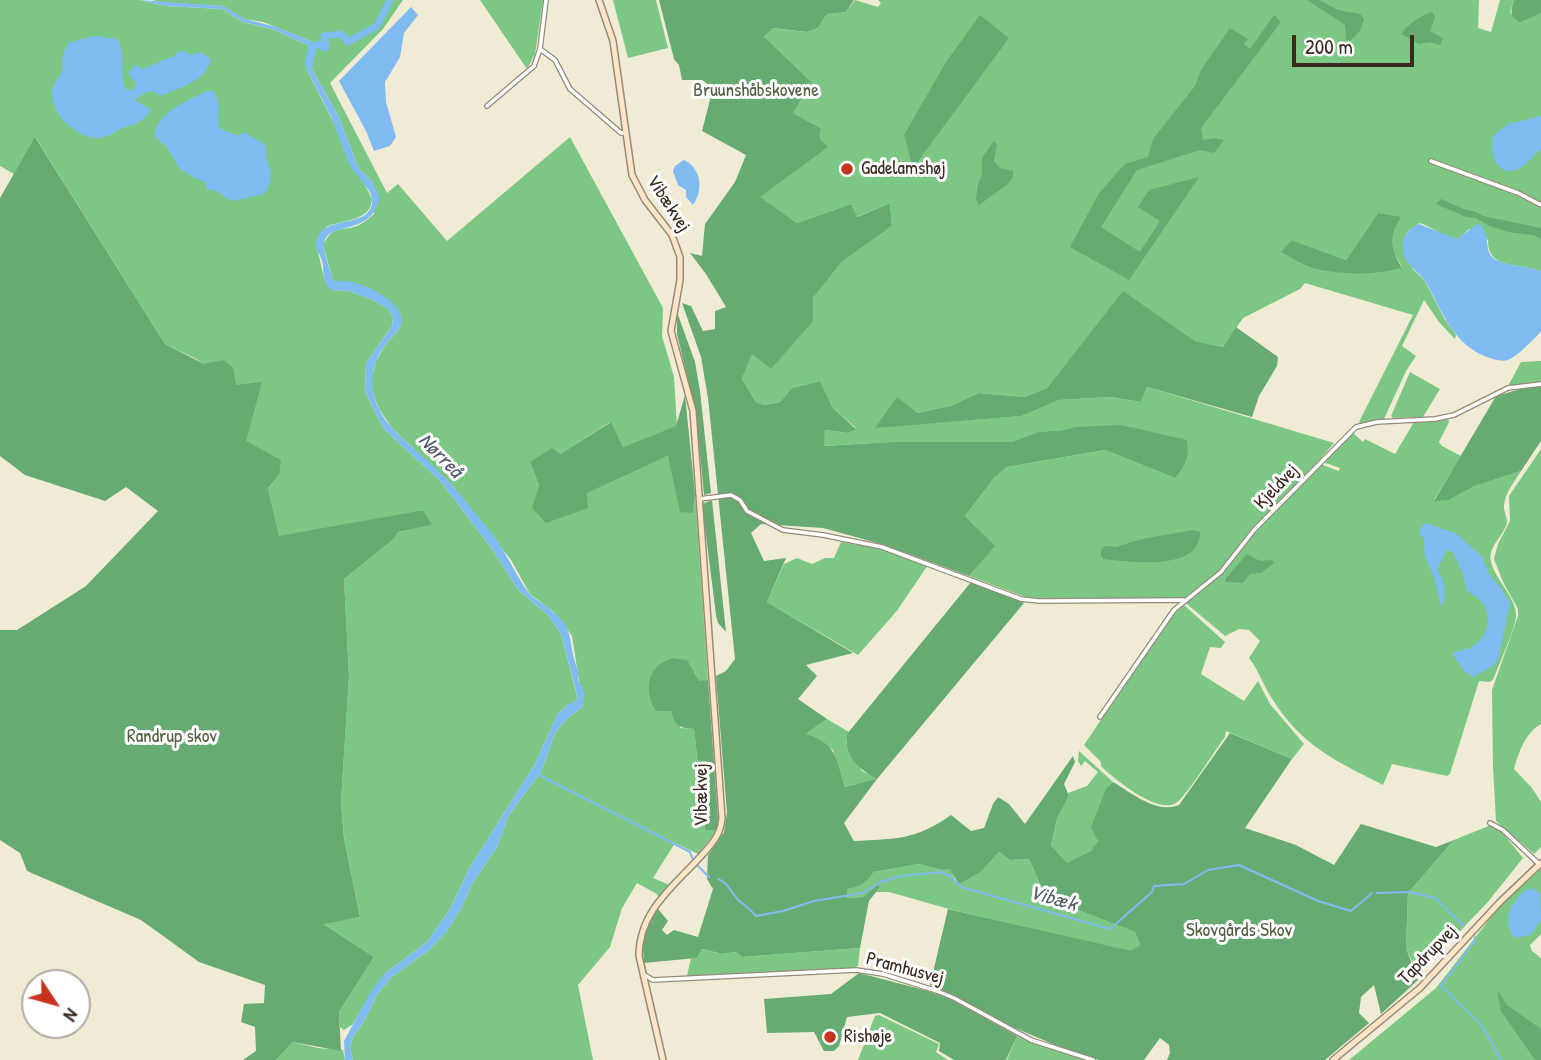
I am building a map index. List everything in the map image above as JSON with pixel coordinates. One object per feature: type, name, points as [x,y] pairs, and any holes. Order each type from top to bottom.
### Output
[{"type":"street","points":[[487,106],[534,66],[540,49],[546,0]]},
{"type":"street","name":"Vibækvej","points":[[599,0],[613,41],[632,176],[638,190],[672,236],[680,257],[680,280],[671,331],[693,411],[722,826],[713,843],[653,909],[643,924],[639,947],[663,1060]]},
{"type":"street","points":[[540,49],[555,60],[570,89],[621,133],[625,132]]},
{"type":"street","points":[[1431,161],[1518,193],[1541,205]]},
{"type":"street","name":"Kjeldvej","points":[[1100,717],[1164,622],[1221,572],[1254,530],[1356,427],[1377,422],[1435,419],[1454,415],[1505,389],[1541,384]]},
{"type":"street","points":[[699,499],[731,495],[740,500],[747,511],[782,530],[823,534],[882,547],[1021,599],[1185,601]]},
{"type":"street","name":"Tapdrupvej","points":[[1334,1060],[1420,988],[1500,902],[1540,864],[1503,830],[1490,822]]},
{"type":"street","name":"Pramhusvej","points":[[653,980],[856,970],[883,974],[954,998],[1031,1040],[1093,1060]]},
{"type":"street","points":[[643,973],[653,980],[647,989]]},
{"type":"green space","points":[[0,0],[140,0],[165,6],[222,9],[243,22],[275,30],[309,46],[306,68],[372,199],[367,212],[361,216],[326,227],[316,246],[323,275],[331,290],[349,291],[373,300],[388,309],[393,316],[392,326],[366,363],[365,392],[383,428],[441,482],[495,553],[518,590],[548,615],[561,634],[578,700],[557,715],[535,764],[470,867],[450,909],[427,942],[384,974],[352,1025],[344,1030],[340,1027],[339,1012],[374,957],[323,923],[360,917],[344,837],[341,802],[349,676],[344,579],[394,539],[398,532],[431,525],[423,510],[279,537],[268,488],[279,475],[246,441],[236,386],[196,359],[165,344],[36,138],[14,174],[0,166]]},
{"type":"green space","points":[[152,0],[403,0],[383,29],[330,83],[387,193],[398,184],[447,241],[570,137],[663,308],[662,336],[674,377],[677,426],[623,447],[610,422],[560,454],[530,462],[539,486],[586,493],[668,456],[693,512],[695,494],[708,680],[699,682],[694,672],[671,711],[681,728],[694,729],[705,830],[717,830],[698,854],[675,843],[653,878],[670,885],[659,898],[657,894],[637,883],[622,908],[610,947],[578,985],[593,1060],[353,1060],[350,1048],[353,1037],[378,993],[393,976],[429,950],[447,931],[472,884],[497,847],[509,815],[541,772],[555,733],[583,706],[572,636],[554,612],[530,594],[511,560],[453,486],[391,427],[379,409],[371,380],[376,361],[385,345],[399,330],[399,312],[354,283],[334,281],[332,277],[323,245],[335,231],[359,225],[374,214],[372,181],[359,169],[338,115],[312,69],[311,41],[263,22],[244,19],[223,6]]},
{"type":"green space","points":[[480,0],[543,0],[535,54],[527,69]]},
{"type":"green space","points":[[613,0],[656,0],[668,48],[628,58]]},
{"type":"green space","points":[[659,0],[854,0],[846,12],[827,14],[818,28],[807,32],[773,28],[764,37],[811,82],[793,113],[821,128],[820,139],[828,147],[760,197],[797,223],[851,204],[857,217],[890,203],[892,226],[842,262],[813,298],[813,321],[771,369],[752,354],[742,379],[756,402],[764,405],[780,402],[792,388],[820,381],[833,408],[856,429],[848,433],[825,430],[824,446],[890,442],[1011,442],[1038,432],[1121,425],[1187,440],[1186,460],[1175,478],[1105,450],[1007,467],[994,478],[965,516],[995,546],[969,576],[881,544],[823,528],[761,524],[751,533],[764,561],[786,558],[767,602],[853,653],[806,665],[817,676],[798,699],[827,719],[806,734],[824,743],[834,753],[845,787],[876,779],[864,771],[850,755],[847,734],[971,582],[1024,603],[877,779],[844,823],[854,841],[905,837],[927,829],[951,815],[971,831],[984,828],[998,797],[1009,804],[1025,824],[1073,756],[1075,762],[1064,784],[1069,796],[1057,819],[1051,845],[1067,863],[1091,851],[1098,841],[1091,827],[1106,789],[1113,782],[1153,805],[1179,805],[1230,733],[1292,759],[1245,828],[1296,845],[1334,865],[1361,824],[1436,847],[1454,840],[1408,893],[1406,948],[1418,980],[1381,1014],[1374,985],[1361,997],[1359,1013],[1369,1023],[1325,1060],[1167,1060],[1169,1045],[1160,1038],[1144,1060],[1099,1060],[1008,1025],[930,985],[948,909],[1131,951],[1140,945],[1135,932],[1057,902],[1040,884],[1029,859],[1010,860],[999,852],[982,871],[959,884],[949,869],[942,870],[919,864],[874,872],[862,884],[847,889],[847,898],[863,897],[878,885],[880,887],[869,901],[860,948],[742,957],[736,952],[722,954],[702,949],[696,958],[644,963],[642,934],[658,909],[668,921],[662,930],[667,935],[674,930],[698,937],[713,889],[707,879],[708,855],[724,832],[727,813],[716,676],[726,671],[735,659],[708,398],[701,357],[682,303],[691,306],[703,331],[715,329],[715,311],[726,307],[690,253],[702,256],[705,224],[735,182],[746,155],[702,131],[713,88],[702,80],[682,80]]},
{"type":"green space","points":[[855,0],[878,7],[881,3],[878,0],[1479,0],[1478,28],[1491,32],[1500,0],[1514,0],[1510,12],[1520,23],[1541,13],[1541,271],[1499,261],[1489,250],[1488,240],[1469,229],[1458,239],[1420,223],[1408,231],[1404,239],[1412,268],[1425,281],[1456,335],[1455,339],[1424,300],[1402,346],[1416,356],[1406,371],[1384,419],[1359,422],[1413,315],[1305,283],[1300,289],[1243,318],[1223,347],[1195,341],[1123,292],[1047,388],[1024,397],[979,393],[950,406],[917,413],[876,427],[1022,416],[1059,400],[1110,397],[1141,402],[1147,387],[1334,443],[1317,463],[1339,471],[1340,468],[1323,462],[1353,433],[1363,442],[1365,439],[1395,454],[1414,422],[1448,419],[1439,442],[1461,456],[1434,500],[1449,500],[1475,486],[1521,471],[1506,496],[1506,526],[1491,554],[1494,571],[1515,608],[1516,620],[1493,680],[1479,681],[1450,774],[1447,776],[1392,764],[1383,785],[1321,751],[1284,716],[1249,658],[1260,641],[1249,630],[1239,629],[1225,636],[1181,599],[1028,598],[969,576],[994,546],[965,516],[994,478],[1007,467],[1105,450],[1175,478],[1074,427],[1038,432],[1011,442],[890,442],[823,446],[825,430],[848,433],[856,428],[833,408],[820,381],[792,388],[780,402],[764,405],[756,402],[742,379],[752,353],[771,369],[813,298],[842,262],[892,226],[890,203],[856,217],[851,204],[797,223],[759,197],[820,139],[821,128],[793,113],[764,37],[772,28],[807,32],[818,28],[827,14],[846,12]],"holes":[[[1378,213],[1392,232],[1392,249],[1402,267],[1315,268],[1292,240],[1346,260]]]},
{"type":"green space","points":[[1307,0],[1319,0],[1338,10],[1360,14],[1364,19],[1360,31],[1351,40],[1346,40],[1345,25]]},
{"type":"green space","points":[[1514,0],[1541,0],[1541,13],[1520,23],[1512,13]]},
{"type":"green space","points":[[1432,12],[1435,17],[1430,31],[1443,38],[1440,45],[1430,42],[1419,44],[1401,34],[1423,15]]},
{"type":"green space","points":[[980,15],[1009,38],[913,168],[904,135],[946,62]]},
{"type":"green space","points":[[1274,15],[1281,22],[1201,128],[1203,140],[1224,140],[1214,153],[1200,150],[1137,170],[1101,227],[1140,252],[1160,221],[1138,207],[1149,190],[1199,177],[1129,280],[1070,247],[1099,193],[1125,164],[1148,157],[1153,139],[1195,86],[1201,70],[1230,28],[1248,39],[1244,44],[1250,49]]},
{"type":"green space","name":"Randrup skov","points":[[35,137],[165,344],[204,364],[224,360],[233,368],[236,385],[262,382],[246,441],[281,460],[279,475],[268,488],[279,536],[423,510],[432,525],[398,532],[394,539],[344,579],[349,676],[341,802],[344,838],[360,917],[324,924],[374,957],[339,1012],[341,1051],[293,1042],[276,1060],[243,1060],[256,1051],[255,1027],[241,1022],[244,1004],[264,1003],[265,985],[199,962],[141,920],[27,871],[20,853],[0,840],[0,630],[17,630],[86,586],[158,511],[126,487],[105,501],[25,475],[0,456],[0,198]]},
{"type":"green space","points":[[994,141],[997,145],[994,161],[1000,168],[1013,171],[1013,177],[1008,184],[979,205],[976,199],[982,175],[982,158]]},
{"type":"green space","points":[[1441,199],[1483,216],[1541,228],[1541,239],[1533,235],[1508,232],[1489,226],[1476,218],[1466,217],[1436,204]]},
{"type":"green space","points":[[1378,213],[1401,217],[1392,243],[1402,268],[1371,273],[1327,271],[1308,266],[1281,252],[1292,240],[1346,260]]},
{"type":"green space","points":[[1123,291],[1195,341],[1223,347],[1236,327],[1278,357],[1277,366],[1259,396],[1252,417],[1147,387],[1141,402],[1110,397],[1059,400],[1022,416],[875,428],[897,397],[917,413],[950,406],[979,393],[1024,397],[1047,388]]},
{"type":"green space","points":[[677,312],[695,362],[700,391],[711,493],[704,495],[696,413],[677,334]]},
{"type":"green space","points":[[1541,361],[1541,382],[1508,386],[1521,362]]},
{"type":"green space","points":[[1410,372],[1440,389],[1423,417],[1393,418],[1391,416]]},
{"type":"green space","points":[[1541,386],[1541,441],[1521,471],[1475,486],[1449,500],[1434,501],[1496,396]]},
{"type":"green space","points":[[685,395],[695,494],[693,513],[680,512],[668,456],[587,493],[588,508],[546,523],[532,508],[539,486],[530,462],[552,448],[560,454],[611,422],[623,447],[676,426]]},
{"type":"green space","points":[[1541,449],[1541,724],[1527,738],[1514,769],[1541,802],[1541,847],[1534,854],[1496,821],[1492,690],[1518,616],[1518,609],[1494,559],[1498,544],[1510,521],[1509,496]]},
{"type":"green space","points":[[712,500],[726,632],[718,623],[716,615],[702,504]]},
{"type":"green space","points":[[1193,530],[1200,532],[1197,545],[1189,554],[1176,559],[1129,562],[1104,559],[1101,556],[1101,550],[1105,546],[1116,547],[1142,539]]},
{"type":"green space","points":[[841,542],[883,549],[928,565],[896,612],[858,655],[767,602],[784,564],[797,558],[812,564],[825,558],[834,558]]},
{"type":"green space","points":[[1247,554],[1260,561],[1272,560],[1274,563],[1261,573],[1250,574],[1243,583],[1225,582],[1226,578]]},
{"type":"green space","points":[[1184,605],[1225,642],[1221,648],[1210,647],[1201,674],[1244,701],[1258,681],[1270,704],[1304,744],[1292,759],[1226,731],[1225,737],[1181,799],[1168,805],[1158,804],[1136,794],[1115,779],[1084,745],[1170,617]]},
{"type":"green space","points":[[672,658],[687,660],[699,681],[708,680],[717,830],[705,830],[694,729],[678,725],[671,711],[656,711],[651,701],[649,683],[653,672],[660,664]]},
{"type":"green space","points":[[827,719],[849,732],[846,742],[862,771],[877,779],[845,787],[833,750],[806,734]]},
{"type":"green space","points":[[1079,751],[1113,782],[1105,798],[1097,843],[1087,854],[1067,863],[1051,845],[1057,819],[1068,793],[1087,786],[1098,772],[1085,761],[1081,766],[1078,761]]},
{"type":"green space","points":[[1491,825],[1501,831],[1523,858],[1487,903],[1418,975],[1406,948],[1408,893],[1454,840]]},
{"type":"green space","points":[[999,852],[1010,860],[1029,859],[1040,884],[1057,902],[1135,932],[1140,945],[1131,952],[889,892],[875,892],[880,887],[863,897],[847,898],[846,889],[862,884],[874,872],[919,864],[942,870],[949,868],[956,881],[982,871]]},
{"type":"green space","points":[[1541,868],[1541,934],[1530,945],[1532,951],[1541,958],[1541,1060],[1349,1060],[1436,988],[1499,907]]},
{"type":"green space","points":[[860,948],[858,966],[852,968],[687,976],[691,958],[696,957],[701,949],[722,954],[736,952],[742,957]]},
{"type":"green space","points":[[859,973],[953,1000],[1017,1036],[1006,1060],[954,1060],[939,1051],[940,1043],[880,1013],[847,1017],[839,1046],[834,1051],[824,1051],[814,1032],[767,1033],[764,999],[831,994]]},
{"type":"green space","points":[[1497,990],[1507,1005],[1541,1029],[1541,1060],[1535,1060],[1501,1011]]},
{"type":"green space","points":[[879,1015],[939,1044],[936,1052],[948,1060],[858,1060],[875,1016]]},
{"type":"green space","points":[[1017,1036],[1085,1060],[1007,1060]]},
{"type":"green space","points":[[293,1042],[343,1050],[345,1060],[276,1060]]},
{"type":"water","points":[[140,0],[223,6],[245,19],[276,27],[311,41],[316,47],[312,69],[338,115],[359,169],[372,181],[380,198],[367,219],[327,237],[324,248],[332,277],[334,281],[348,281],[370,288],[392,302],[401,315],[400,328],[379,354],[375,365],[375,399],[386,421],[452,485],[492,534],[529,593],[563,622],[570,639],[578,680],[585,693],[583,706],[555,733],[541,772],[509,815],[497,847],[472,884],[447,931],[429,950],[393,976],[378,993],[353,1037],[350,1048],[353,1060],[345,1060],[344,1041],[371,991],[384,974],[427,942],[450,909],[470,867],[535,764],[557,715],[578,699],[561,634],[548,615],[518,590],[495,553],[441,482],[383,428],[365,392],[366,363],[392,326],[393,316],[388,309],[373,300],[349,291],[331,290],[325,280],[322,261],[316,248],[318,236],[333,225],[361,217],[368,212],[372,199],[351,167],[331,117],[306,68],[309,46],[275,30],[243,22],[222,9],[165,6]]},
{"type":"water","points":[[411,7],[418,15],[404,33],[400,57],[385,82],[386,102],[396,137],[390,146],[374,151],[339,81]]},
{"type":"water","points":[[94,36],[118,39],[126,90],[132,90],[137,85],[128,73],[136,65],[143,69],[185,51],[190,55],[201,52],[211,60],[203,74],[190,83],[160,96],[152,91],[144,93],[135,100],[151,110],[140,122],[104,137],[92,137],[83,135],[61,118],[53,102],[52,90],[62,70],[62,59],[68,43]]},
{"type":"water","points":[[207,91],[213,91],[217,99],[219,128],[239,136],[243,132],[265,144],[271,178],[264,194],[234,201],[217,191],[205,189],[205,182],[179,168],[167,147],[154,136],[167,113]]},
{"type":"water","points":[[1541,116],[1541,149],[1520,168],[1506,171],[1500,168],[1492,150],[1493,136],[1508,124]]},
{"type":"water","points":[[684,160],[694,168],[699,180],[699,193],[693,205],[686,197],[686,190],[678,185],[673,171],[675,166]]},
{"type":"water","points":[[1419,224],[1457,239],[1477,224],[1481,225],[1492,257],[1504,263],[1541,271],[1541,331],[1516,356],[1505,361],[1487,357],[1476,352],[1457,336],[1427,284],[1404,255],[1405,237]]},
{"type":"water","points":[[1426,523],[1457,534],[1482,557],[1489,574],[1510,604],[1498,660],[1493,666],[1473,677],[1465,672],[1452,654],[1471,648],[1478,642],[1487,625],[1487,613],[1480,600],[1467,591],[1453,552],[1447,549],[1437,570],[1445,588],[1441,607],[1435,580],[1425,556],[1424,539],[1420,535],[1420,528]]},
{"type":"water","points":[[1527,889],[1534,889],[1540,894],[1541,920],[1530,935],[1515,938],[1508,925],[1508,918],[1513,905]]},
{"type":"waterway","points":[[312,48],[318,44],[326,48],[324,36],[341,34],[348,42],[377,26],[390,0]]},
{"type":"waterway","name":"Vibæk","points":[[539,775],[690,852],[693,860]]},
{"type":"waterway","name":"Vibæk","points":[[718,879],[756,916],[814,901],[862,893],[881,882],[901,876],[941,872],[950,876],[961,887],[1110,929],[1152,892],[1154,886],[1184,884],[1208,870],[1239,865],[1318,901],[1351,911],[1372,893]]},
{"type":"waterway","name":"Vibæk","points":[[698,866],[709,877]]},
{"type":"waterway","points":[[1377,893],[1409,892],[1435,898],[1464,926]]},
{"type":"waterway","points":[[1475,937],[1441,986],[1482,1026],[1501,1060]]},
{"type":"place","name":"Gadelamshøj","points":[[847,169]]},
{"type":"place","name":"Rishøje","points":[[830,1037]]},
{"type":"park label","name":"Bruunshåbskovene","points":[[756,91]]},
{"type":"park label","name":"Skovgårds Skov","points":[[1239,931]]},
{"type":"water label","name":"Nørreå","points":[[440,456]]}]
